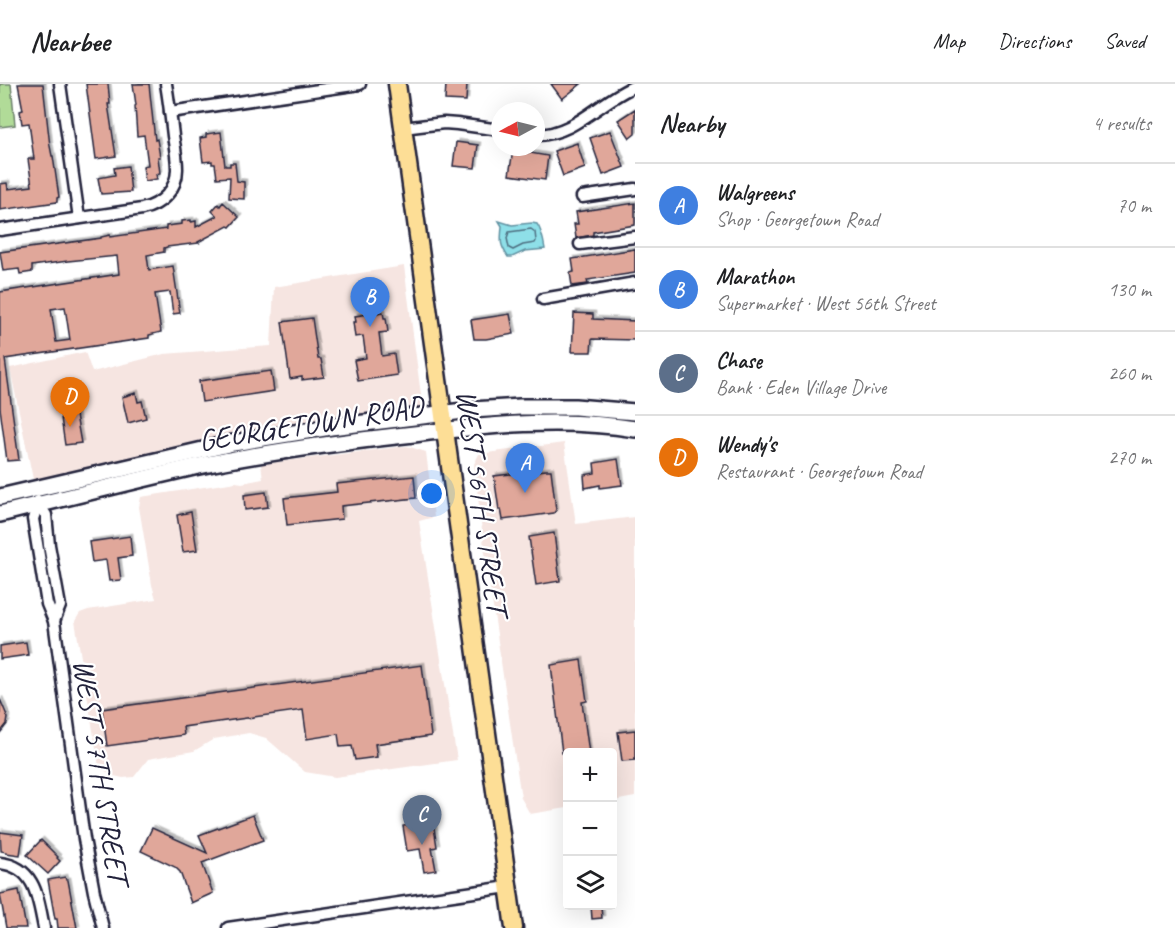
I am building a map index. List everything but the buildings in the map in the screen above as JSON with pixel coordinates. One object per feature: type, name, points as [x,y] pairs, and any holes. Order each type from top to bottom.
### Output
[{"type":"main road","name":"WEST 56TH STREET","points":[[397,84],[513,928]]},
{"type":"main road","name":"GEORGETOWN ROAD","points":[[444,422],[472,410],[537,406],[574,406],[635,412]]},
{"type":"main road","name":"GEORGETOWN ROAD","points":[[0,514],[37,496],[232,443],[297,432],[444,422],[496,425],[589,424],[635,429]]},
{"type":"main road","name":"GEORGETOWN ROAD","points":[[0,497],[37,496]]},
{"type":"street","points":[[60,84],[79,218]]},
{"type":"street","points":[[0,230],[147,208],[159,203],[169,194],[174,185],[177,169],[166,84]]},
{"type":"street","points":[[170,112],[360,84]]},
{"type":"street","points":[[545,134],[568,128],[613,97],[635,86]]},
{"type":"street","points":[[403,128],[444,123],[491,129]]},
{"type":"street","points":[[582,196],[635,189]]},
{"type":"street","points":[[580,244],[635,237]]},
{"type":"street","points":[[543,299],[635,283]]},
{"type":"street","name":"WEST 57TH STREET","points":[[37,496],[46,515],[60,606],[54,621],[87,858],[103,928]]},
{"type":"street","points":[[0,863],[17,868],[32,883],[36,891],[44,928]]},
{"type":"street","points":[[228,928],[508,886]]},
{"type":"shaded area","points":[[404,266],[423,410],[34,484],[10,368],[85,352],[92,372],[164,354],[271,346],[274,287]]},
{"type":"shaded area","points":[[564,443],[576,524],[635,517],[635,797],[617,800],[617,748],[563,748],[563,809],[530,814],[521,798],[483,539],[474,464],[479,454]]},
{"type":"shaded area","points":[[407,446],[426,452],[434,517],[419,521],[457,760],[335,777],[305,772],[266,738],[249,733],[214,739],[194,751],[148,759],[134,777],[114,776],[99,767],[75,621],[80,613],[88,610],[156,599],[139,507],[141,497],[263,479],[261,464]]},
{"type":"green space","points":[[0,84],[11,84],[15,125],[0,127]]},
{"type":"water","points":[[499,221],[512,225],[537,224],[545,249],[525,251],[508,257],[502,245],[502,226]]},
{"type":"place","name":"Marathon","points":[[370,327]]},
{"type":"place","name":"Wendy's","points":[[70,427]]},
{"type":"place","name":"Walgreens","points":[[525,493]]},
{"type":"place","name":"Chase","points":[[422,845]]}]
